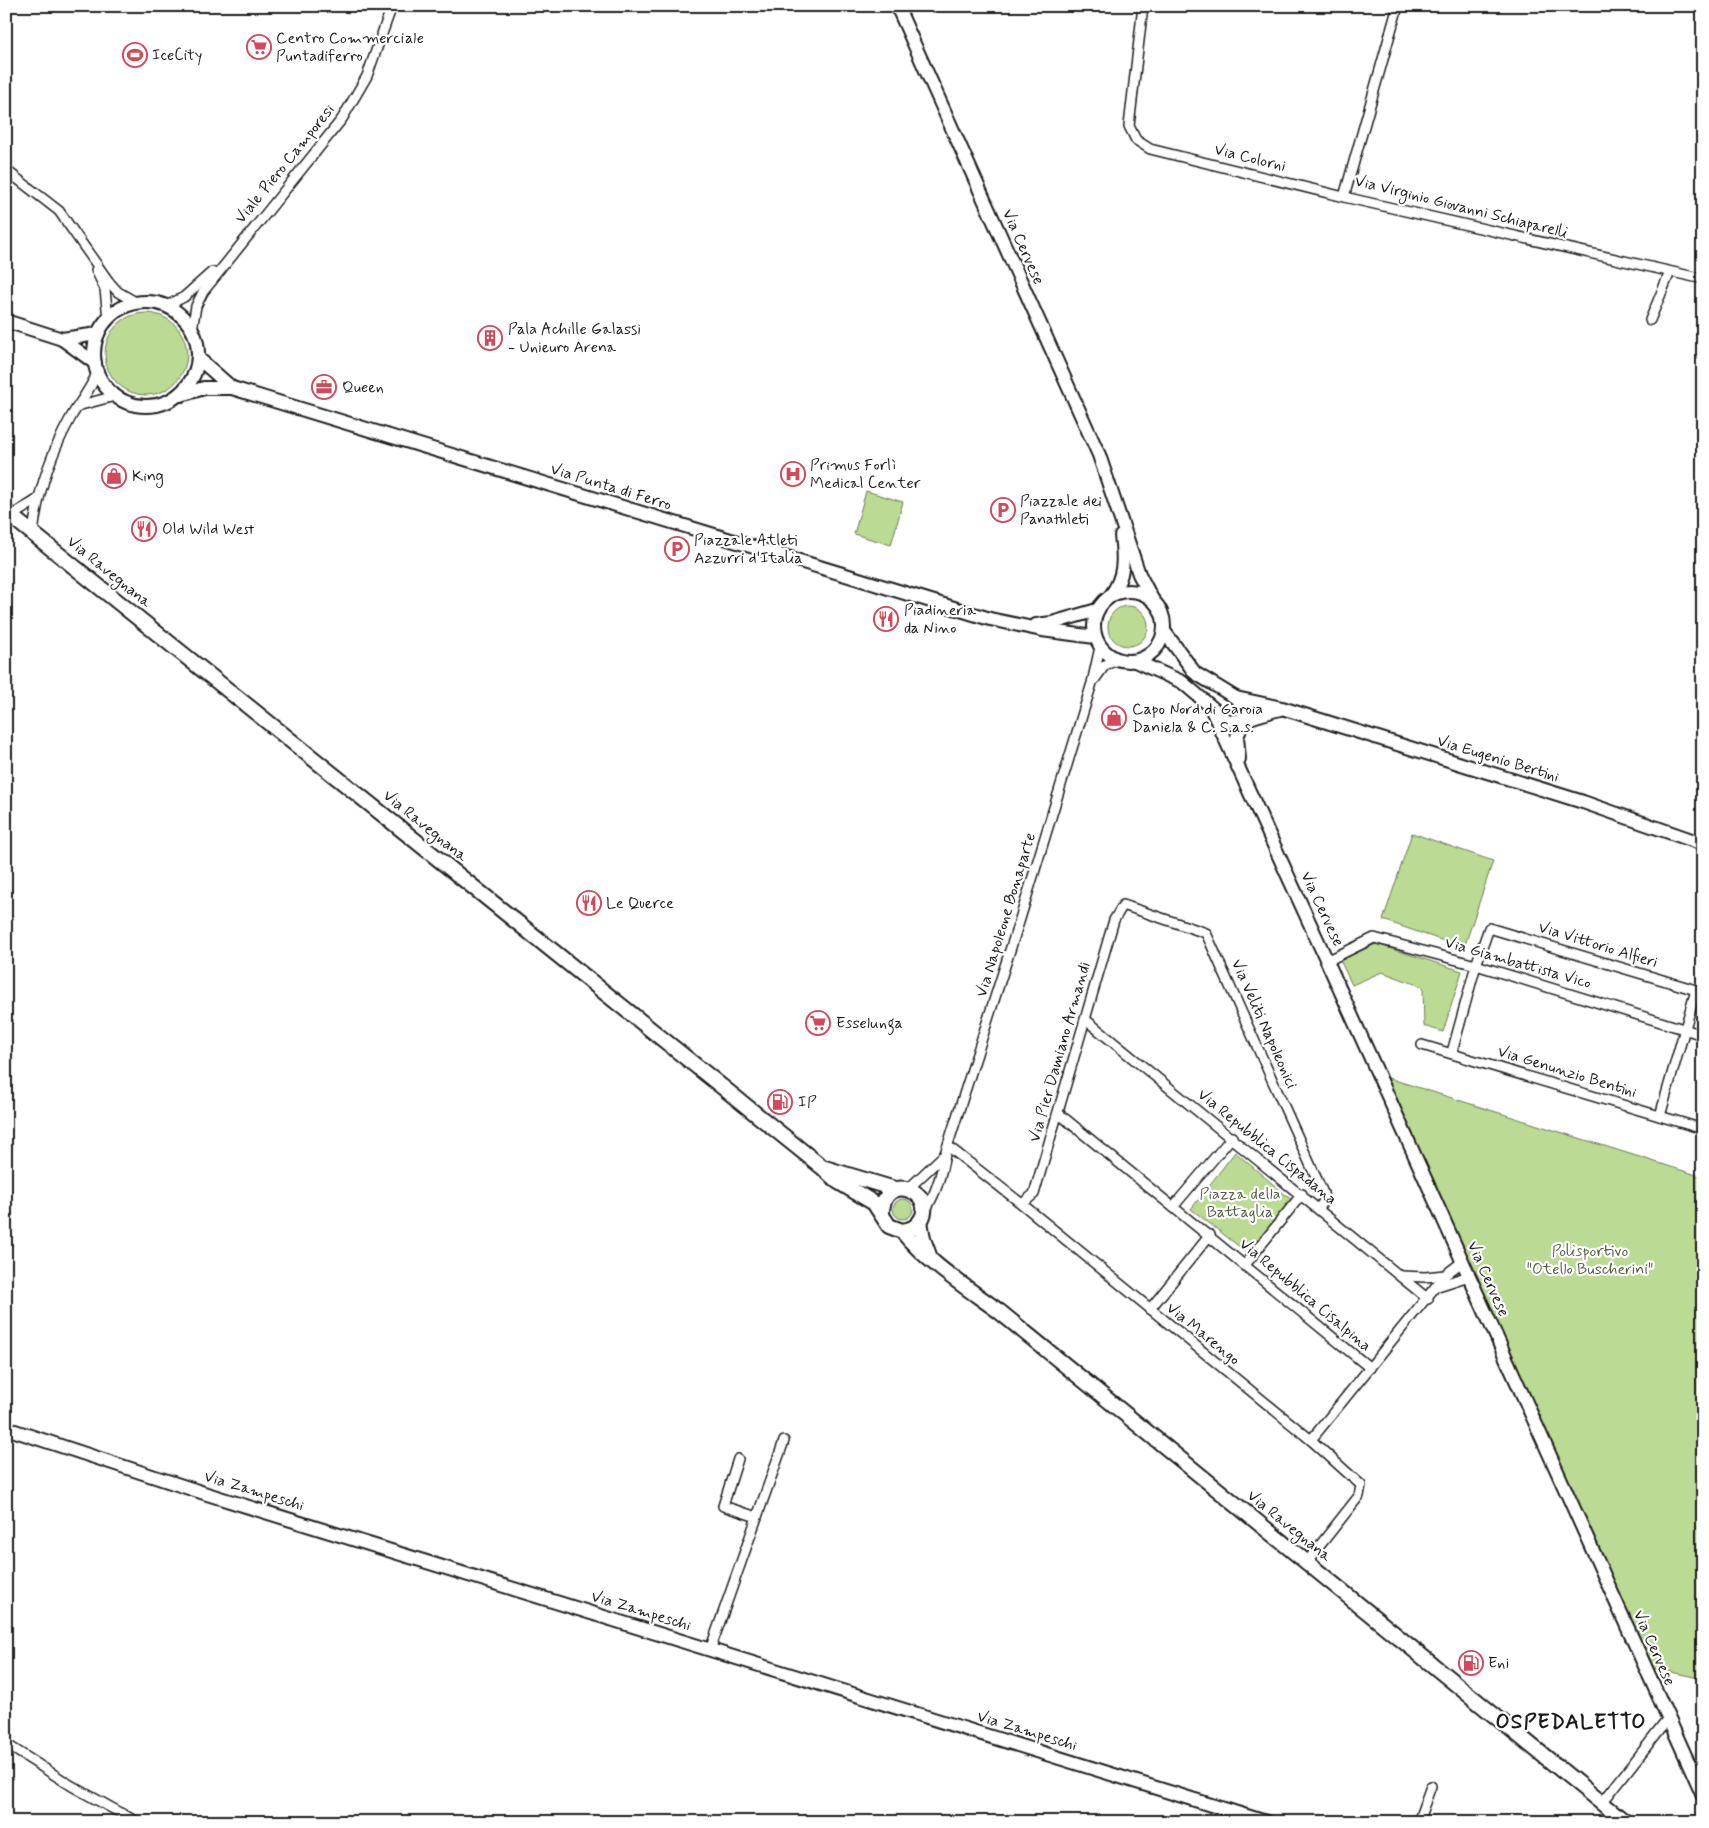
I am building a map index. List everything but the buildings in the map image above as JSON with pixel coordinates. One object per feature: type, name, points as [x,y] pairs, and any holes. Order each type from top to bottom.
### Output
[{"type":"main road","name":"Via Ravegnana","points":[[8,517],[33,534],[822,1167],[837,1181],[874,1203],[882,1215]]},
{"type":"main road","name":"Via Ravegnana","points":[[822,1167],[902,1189]]},
{"type":"main road","points":[[922,1217],[912,1228],[902,1231],[889,1226],[882,1215],[885,1197],[902,1189],[920,1197],[922,1217],[923,1239],[930,1259]]},
{"type":"main road","name":"Via Ravegnana","points":[[902,1231],[930,1259],[1000,1312],[1625,1822]]},
{"type":"street","name":"Viale Piero Camporesi","points":[[192,330],[196,306],[203,292],[231,254],[342,119],[367,76],[392,6]]},
{"type":"street","name":"Via Cervese","points":[[896,6],[1099,455],[1139,574],[1162,615],[1164,631],[1195,673],[1236,698]]},
{"type":"street","name":"Via Colorni","points":[[1143,6],[1129,126],[1136,140],[1150,149],[1344,197]]},
{"type":"street","name":"Via Virginio Giovanni Schiaparelli","points":[[1396,7],[1344,197],[1703,279]]},
{"type":"street","points":[[6,170],[58,211],[118,292],[137,303]]},
{"type":"street","points":[[84,245],[105,289],[108,319]]},
{"type":"street","name":"Viale Piero Camporesi","points":[[166,306],[184,297],[231,254]]},
{"type":"street","points":[[1650,320],[1670,272]]},
{"type":"street","points":[[178,396],[190,382],[198,358],[197,344],[192,330],[181,316],[166,306],[148,302],[137,303],[123,308],[108,319],[98,334],[94,347],[96,368],[102,383],[115,396],[130,404],[146,407],[167,402],[178,396],[204,388],[232,388]]},
{"type":"street","points":[[6,321],[62,338],[98,334]]},
{"type":"street","points":[[62,338],[96,368]]},
{"type":"street","name":"Via Punta di Ferro","points":[[198,358],[232,388],[990,619],[1097,642]]},
{"type":"street","points":[[33,534],[38,499],[65,429],[81,405],[96,368]]},
{"type":"street","points":[[81,405],[115,396]]},
{"type":"street","points":[[8,517],[26,509],[38,499]]},
{"type":"street","name":"Via Cervese","points":[[1097,610],[1119,584],[1123,571],[1121,537],[1116,504]]},
{"type":"street","points":[[1111,595],[1121,591],[1133,590],[1152,599]]},
{"type":"street","points":[[1097,610],[1093,622],[1097,642],[1118,660]]},
{"type":"street","name":"Via Punta di Ferro","points":[[1024,626],[1052,623],[1097,610]]},
{"type":"street","points":[[1135,661],[1156,649],[1164,631]]},
{"type":"street","name":"Via Napoleone Bonaparte","points":[[922,1217],[935,1193],[1092,683],[1097,642]]},
{"type":"street","name":"Via Cervese","points":[[1118,660],[1135,661],[1182,682],[1228,721],[1237,722],[1244,719]]},
{"type":"street","name":"Via Napoleone Bonaparte","points":[[1092,683],[1104,665],[1118,660]]},
{"type":"street","points":[[1236,698],[1243,705],[1244,719],[1282,708]]},
{"type":"street","name":"Via Eugenio Bertini","points":[[1236,698],[1282,708],[1583,802],[1703,844]]},
{"type":"street","name":"Via Cervese","points":[[1211,708],[1328,961],[1703,1795]]},
{"type":"street","name":"Via Cervese","points":[[1242,776],[1237,744],[1244,719]]},
{"type":"street","name":"Via Pier Damiano Armandi","points":[[1022,1204],[1034,1194],[1114,920],[1123,905]]},
{"type":"street","name":"Via Veliti Napoleonici","points":[[1123,905],[1206,933],[1323,1193],[1324,1201],[1319,1208]]},
{"type":"street","name":"Via Vittorio Alfieri","points":[[1476,965],[1489,928],[1696,990],[1685,1029]]},
{"type":"street","name":"Via Giambattista Vico","points":[[1328,961],[1374,938],[1476,965],[1703,1035]]},
{"type":"street","points":[[1452,1052],[1476,965]]},
{"type":"street","name":"Via Repubblica Cispadana","points":[[1086,1020],[1428,1298]]},
{"type":"street","points":[[1660,1116],[1685,1029]]},
{"type":"street","name":"Via Genunzio Bentini","points":[[1422,1045],[1452,1052],[1703,1129]]},
{"type":"street","name":"Via Repubblica Cisalpina","points":[[1058,1113],[1370,1368]]},
{"type":"street","points":[[1173,1207],[1232,1137]]},
{"type":"street","name":"Via Napoleone Bonaparte","points":[[902,1189],[947,1151]]},
{"type":"street","name":"Via Marengo","points":[[947,1151],[1022,1204],[1310,1440],[1361,1485],[1362,1490],[1306,1563]]},
{"type":"street","points":[[1245,1265],[1302,1194]]},
{"type":"street","points":[[1150,1309],[1210,1236]]},
{"type":"street","points":[[1310,1440],[1438,1286],[1445,1275],[1462,1262]]},
{"type":"street","points":[[1401,1276],[1425,1277],[1445,1275]]},
{"type":"street","points":[[1438,1286],[1469,1276]]},
{"type":"street","name":"Via Zampeschi","points":[[6,1428],[217,1497],[1266,1822]]},
{"type":"street","points":[[710,1650],[784,1441]]},
{"type":"street","points":[[738,1460],[723,1506],[757,1517]]},
{"type":"street","points":[[1602,1803],[1668,1719]]},
{"type":"street","points":[[6,1744],[72,1786],[137,1822]]},
{"type":"street","points":[[1418,1822],[1431,1786]]},
{"type":"green space","points":[[146,313],[162,316],[175,325],[184,338],[187,354],[184,370],[175,383],[162,392],[146,395],[130,392],[117,383],[108,370],[105,354],[108,338],[117,325],[130,316]]},
{"type":"green space","points":[[866,491],[903,502],[891,545],[854,534]]},
{"type":"green space","points":[[1128,606],[1142,612],[1148,626],[1142,640],[1128,646],[1114,640],[1108,626],[1114,612]]},
{"type":"green space","points":[[1412,833],[1493,861],[1464,948],[1383,920]]},
{"type":"green space","points":[[1376,944],[1462,971],[1443,1032],[1424,1026],[1423,987],[1382,972],[1352,985],[1340,960]]},
{"type":"green space","name":"Polisportivo \"Otello Buscherini\"","points":[[1385,1077],[1703,1177],[1703,1679],[1653,1668]]},
{"type":"green space","name":"Piazza della Battaglia","points":[[1235,1152],[1294,1202],[1246,1252],[1191,1209]]},
{"type":"green space","points":[[903,1199],[910,1202],[913,1209],[910,1216],[903,1219],[896,1216],[893,1209],[896,1202]]},
{"type":"place","name":"Centro Commerciale Puntadiferro","points":[[259,47]]},
{"type":"place","name":"IceCity","points":[[135,55]]},
{"type":"place","name":"Pala Achille Galassi - Unieuro Arena","points":[[490,338]]},
{"type":"place","name":"Queen","points":[[324,387]]},
{"type":"place","name":"Primus Forlì Medical Center","points":[[793,474]]},
{"type":"place","name":"King","points":[[114,476]]},
{"type":"place","name":"Piazzale dei Panathleti","points":[[1003,510]]},
{"type":"place","name":"Old Wild West","points":[[144,529]]},
{"type":"place","name":"Piazzale Atleti Azzurri d'Italia","points":[[677,549]]},
{"type":"place","name":"Piadineria da Nino","points":[[886,619]]},
{"type":"place","name":"Capo Nord di Garoia Daniela & C. S.a.s.","points":[[1114,718]]},
{"type":"place","name":"Le Querce","points":[[589,903]]},
{"type":"place","name":"Esselunga","points":[[818,1023]]},
{"type":"place","name":"IP","points":[[780,1102]]},
{"type":"place","name":"Eni","points":[[1471,1663]]},
{"type":"district","name":"OSPEDALETTO","points":[[1571,1722]]}]
